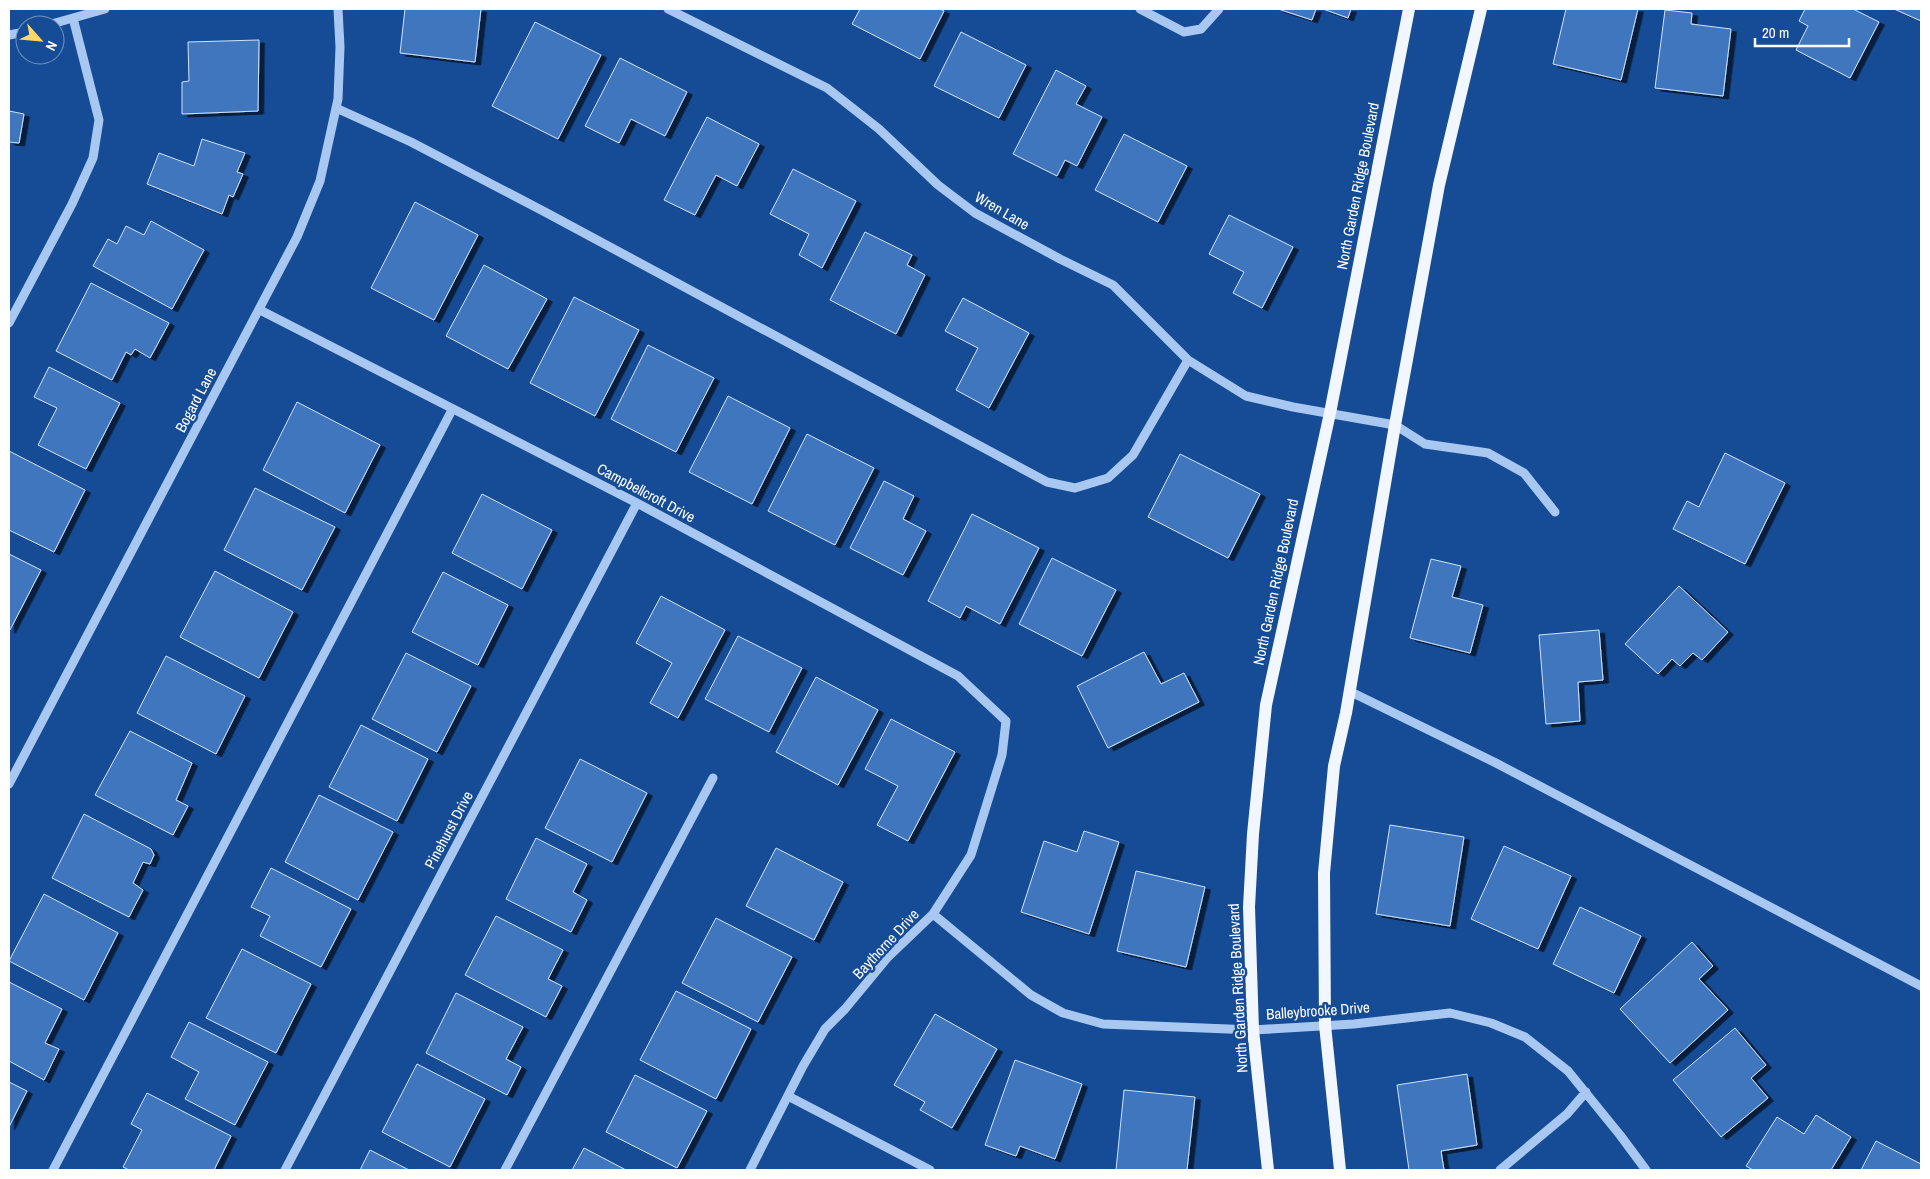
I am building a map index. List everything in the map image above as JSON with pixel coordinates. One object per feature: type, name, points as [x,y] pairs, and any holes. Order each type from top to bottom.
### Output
[{"type":"main road","name":"North Garden Ridge Boulevard","points":[[1268,1170],[1253,1030],[1249,907],[1266,705],[1330,413],[1409,9]]},
{"type":"main road","points":[[1340,1170],[1325,1025],[1324,873],[1334,766],[1439,185],[1481,9]]},
{"type":"street","points":[[65,20],[105,9]]},
{"type":"street","name":"Bogard Lane","points":[[9,784],[297,237],[320,181],[338,99],[340,47],[338,9]]},
{"type":"street","name":"Wren Lane","points":[[668,9],[827,88],[879,129],[938,185],[975,213],[1113,285],[1188,360],[1246,396],[1293,407],[1395,425]]},
{"type":"street","points":[[1140,9],[1184,32],[1201,29],[1219,9]]},
{"type":"street","points":[[9,323],[72,204],[93,158],[98,120],[73,18]]},
{"type":"street","points":[[336,108],[411,142],[545,212],[1047,482],[1075,488],[1108,478],[1133,455],[1188,360]]},
{"type":"street","name":"Campbellcroft Drive","points":[[260,310],[452,410],[638,503],[958,676],[1006,721]]},
{"type":"street","points":[[53,1170],[452,410]]},
{"type":"street","points":[[1395,425],[1425,444],[1488,452],[1524,473],[1555,512]]},
{"type":"street","name":"Pinehurst Drive","points":[[285,1170],[638,503]]},
{"type":"street","points":[[1349,691],[1494,762],[1921,986]]},
{"type":"street","name":"Baythorne Drive","points":[[750,1170],[825,1029],[845,1009],[888,957],[933,914],[972,854],[1002,755],[1006,721]]},
{"type":"street","points":[[505,1170],[713,778]]},
{"type":"street","name":"Balleybrooke Drive","points":[[933,914],[1031,995],[1063,1014],[1102,1024],[1253,1030],[1354,1024],[1450,1013],[1491,1023],[1525,1036],[1568,1071],[1646,1170]]},
{"type":"street","points":[[1500,1170],[1566,1114],[1586,1092]]},
{"type":"street","points":[[788,1096],[930,1170]]},
{"type":"building","points":[[405,9],[481,9],[475,62],[400,53]]},
{"type":"building","points":[[860,9],[940,9],[944,11],[920,59],[852,24]]},
{"type":"building","points":[[1278,9],[1316,9],[1312,20]]},
{"type":"building","points":[[1323,9],[1351,9],[1348,18]]},
{"type":"building","points":[[1566,9],[1638,9],[1621,80],[1553,64]]},
{"type":"building","points":[[1805,9],[1853,9],[1879,22],[1850,78],[1796,50],[1808,26],[1799,21]]},
{"type":"building","points":[[1894,9],[1921,9],[1921,21]]},
{"type":"building","points":[[1665,10],[1692,13],[1691,24],[1731,29],[1723,96],[1655,88]]},
{"type":"building","points":[[535,22],[601,55],[558,139],[492,106]]},
{"type":"building","points":[[961,32],[1026,65],[999,118],[934,86]]},
{"type":"building","points":[[259,40],[258,111],[182,114],[182,82],[189,81],[188,42]]},
{"type":"building","points":[[620,58],[687,92],[665,136],[631,119],[619,143],[585,126]]},
{"type":"building","points":[[1056,70],[1086,86],[1076,104],[1102,117],[1077,166],[1065,160],[1057,176],[1013,154]]},
{"type":"building","points":[[9,111],[24,114],[19,143],[9,142]]},
{"type":"building","points":[[707,117],[759,144],[737,186],[716,175],[695,215],[664,200]]},
{"type":"building","points":[[1124,134],[1187,166],[1158,222],[1095,190]]},
{"type":"building","points":[[202,139],[245,153],[237,172],[243,174],[233,197],[229,195],[222,214],[147,184],[159,153],[194,166]]},
{"type":"building","points":[[793,169],[856,201],[822,268],[799,255],[809,234],[770,214]]},
{"type":"building","points":[[415,202],[478,235],[434,320],[371,288]]},
{"type":"building","points":[[1229,215],[1293,247],[1262,308],[1233,293],[1244,272],[1209,254]]},
{"type":"building","points":[[151,221],[204,250],[172,309],[93,266],[108,239],[117,244],[126,226],[144,235]]},
{"type":"building","points":[[865,232],[912,255],[907,265],[925,275],[896,334],[830,300]]},
{"type":"building","points":[[484,265],[547,299],[508,369],[446,336]]},
{"type":"building","points":[[91,283],[169,323],[150,358],[135,349],[131,355],[126,352],[112,380],[56,351]]},
{"type":"building","points":[[574,297],[639,330],[595,416],[530,383]]},
{"type":"building","points":[[963,298],[1029,333],[989,408],[956,390],[978,348],[945,331]]},
{"type":"building","points":[[648,345],[714,378],[676,452],[611,419]]},
{"type":"building","points":[[49,367],[120,403],[86,469],[38,445],[57,408],[34,397]]},
{"type":"building","points":[[728,396],[790,428],[752,504],[689,472]]},
{"type":"building","points":[[297,402],[380,445],[345,513],[263,470]]},
{"type":"building","points":[[807,434],[874,468],[835,545],[768,511]]},
{"type":"building","points":[[9,451],[85,490],[54,552],[9,530]]},
{"type":"building","points":[[1725,453],[1785,483],[1745,564],[1673,529],[1687,501],[1699,507]]},
{"type":"building","points":[[1180,454],[1260,494],[1228,558],[1148,517]]},
{"type":"building","points":[[884,481],[914,496],[903,519],[926,531],[903,575],[850,548]]},
{"type":"building","points":[[255,488],[335,527],[302,590],[224,550]]},
{"type":"building","points":[[482,494],[552,530],[522,589],[452,553]]},
{"type":"building","points":[[972,514],[1039,548],[1000,624],[966,606],[960,618],[928,601]]},
{"type":"building","points":[[9,554],[41,570],[10,630],[9,630]]},
{"type":"building","points":[[1052,558],[1116,590],[1082,656],[1019,624]]},
{"type":"building","points":[[1431,559],[1461,566],[1452,597],[1483,605],[1470,653],[1410,638]]},
{"type":"building","points":[[215,571],[293,612],[259,678],[180,637]]},
{"type":"building","points":[[443,572],[508,605],[478,665],[412,632]]},
{"type":"building","points":[[1679,586],[1728,632],[1702,660],[1693,653],[1680,666],[1672,659],[1658,674],[1625,644]]},
{"type":"building","points":[[661,596],[725,630],[678,718],[650,703],[672,663],[636,643]]},
{"type":"building","points":[[1599,630],[1603,680],[1578,682],[1580,721],[1546,724],[1539,635]]},
{"type":"building","points":[[738,636],[802,668],[769,732],[705,699]]},
{"type":"building","points":[[1144,652],[1161,684],[1184,673],[1199,702],[1108,748],[1077,686]]},
{"type":"building","points":[[406,653],[471,686],[437,752],[372,719]]},
{"type":"building","points":[[166,656],[245,696],[216,754],[137,713]]},
{"type":"building","points":[[816,677],[878,710],[838,785],[776,752]]},
{"type":"building","points":[[891,719],[955,752],[908,841],[877,825],[898,786],[865,769]]},
{"type":"building","points":[[361,725],[428,759],[397,821],[329,787]]},
{"type":"building","points":[[130,731],[192,763],[176,800],[188,806],[173,835],[95,795]]},
{"type":"building","points":[[580,759],[647,793],[612,862],[545,828]]},
{"type":"building","points":[[319,795],[393,832],[358,900],[285,862]]},
{"type":"building","points":[[84,814],[151,849],[154,855],[150,864],[143,862],[133,883],[143,890],[129,917],[52,878]]},
{"type":"building","points":[[1390,825],[1464,837],[1450,926],[1376,914]]},
{"type":"building","points":[[1084,831],[1119,842],[1089,934],[1021,912],[1044,841],[1077,852]]},
{"type":"building","points":[[536,838],[587,864],[573,892],[587,900],[571,932],[506,899]]},
{"type":"building","points":[[1504,846],[1571,876],[1538,949],[1471,919]]},
{"type":"building","points":[[776,848],[843,882],[814,940],[746,906]]},
{"type":"building","points":[[271,868],[351,909],[321,967],[260,936],[270,916],[251,907]]},
{"type":"building","points":[[1136,871],[1205,887],[1186,967],[1117,951]]},
{"type":"building","points":[[44,894],[118,933],[84,1000],[9,961]]},
{"type":"building","points":[[1580,907],[1641,936],[1614,993],[1553,964]]},
{"type":"building","points":[[496,916],[563,950],[548,979],[562,986],[546,1017],[465,975]]},
{"type":"building","points":[[716,918],[792,957],[758,1022],[682,983]]},
{"type":"building","points":[[1692,942],[1713,966],[1699,979],[1728,1010],[1670,1063],[1620,1009]]},
{"type":"building","points":[[242,949],[311,984],[276,1053],[206,1018]]},
{"type":"building","points":[[9,982],[62,1009],[45,1043],[59,1049],[44,1080],[9,1061]]},
{"type":"building","points":[[676,991],[751,1029],[716,1099],[640,1060]]},
{"type":"building","points":[[456,993],[523,1027],[506,1059],[521,1067],[507,1095],[426,1053]]},
{"type":"building","points":[[935,1014],[997,1049],[952,1128],[920,1110],[925,1102],[894,1085]]},
{"type":"building","points":[[189,1022],[268,1062],[235,1125],[185,1099],[199,1072],[171,1057]]},
{"type":"building","points":[[1735,1028],[1766,1065],[1751,1078],[1768,1098],[1721,1137],[1673,1080]]},
{"type":"building","points":[[1015,1060],[1082,1084],[1055,1159],[1020,1146],[1016,1156],[985,1145]]},
{"type":"building","points":[[417,1064],[485,1099],[450,1167],[382,1132]]},
{"type":"building","points":[[1467,1074],[1477,1145],[1441,1151],[1444,1170],[1409,1170],[1397,1085]]},
{"type":"building","points":[[635,1075],[707,1111],[677,1168],[606,1132]]},
{"type":"building","points":[[9,1082],[27,1091],[9,1127]]},
{"type":"building","points":[[1124,1090],[1195,1097],[1187,1170],[1116,1170]]},
{"type":"building","points":[[147,1093],[231,1136],[214,1170],[129,1170],[123,1167],[142,1130],[131,1124]]},
{"type":"building","points":[[1816,1115],[1851,1137],[1831,1170],[1753,1170],[1746,1166],[1777,1117],[1804,1134]]},
{"type":"building","points":[[1876,1141],[1921,1164],[1921,1170],[1861,1170]]},
{"type":"building","points":[[584,1148],[626,1170],[572,1170]]},
{"type":"building","points":[[370,1150],[409,1170],[360,1170]]}]
